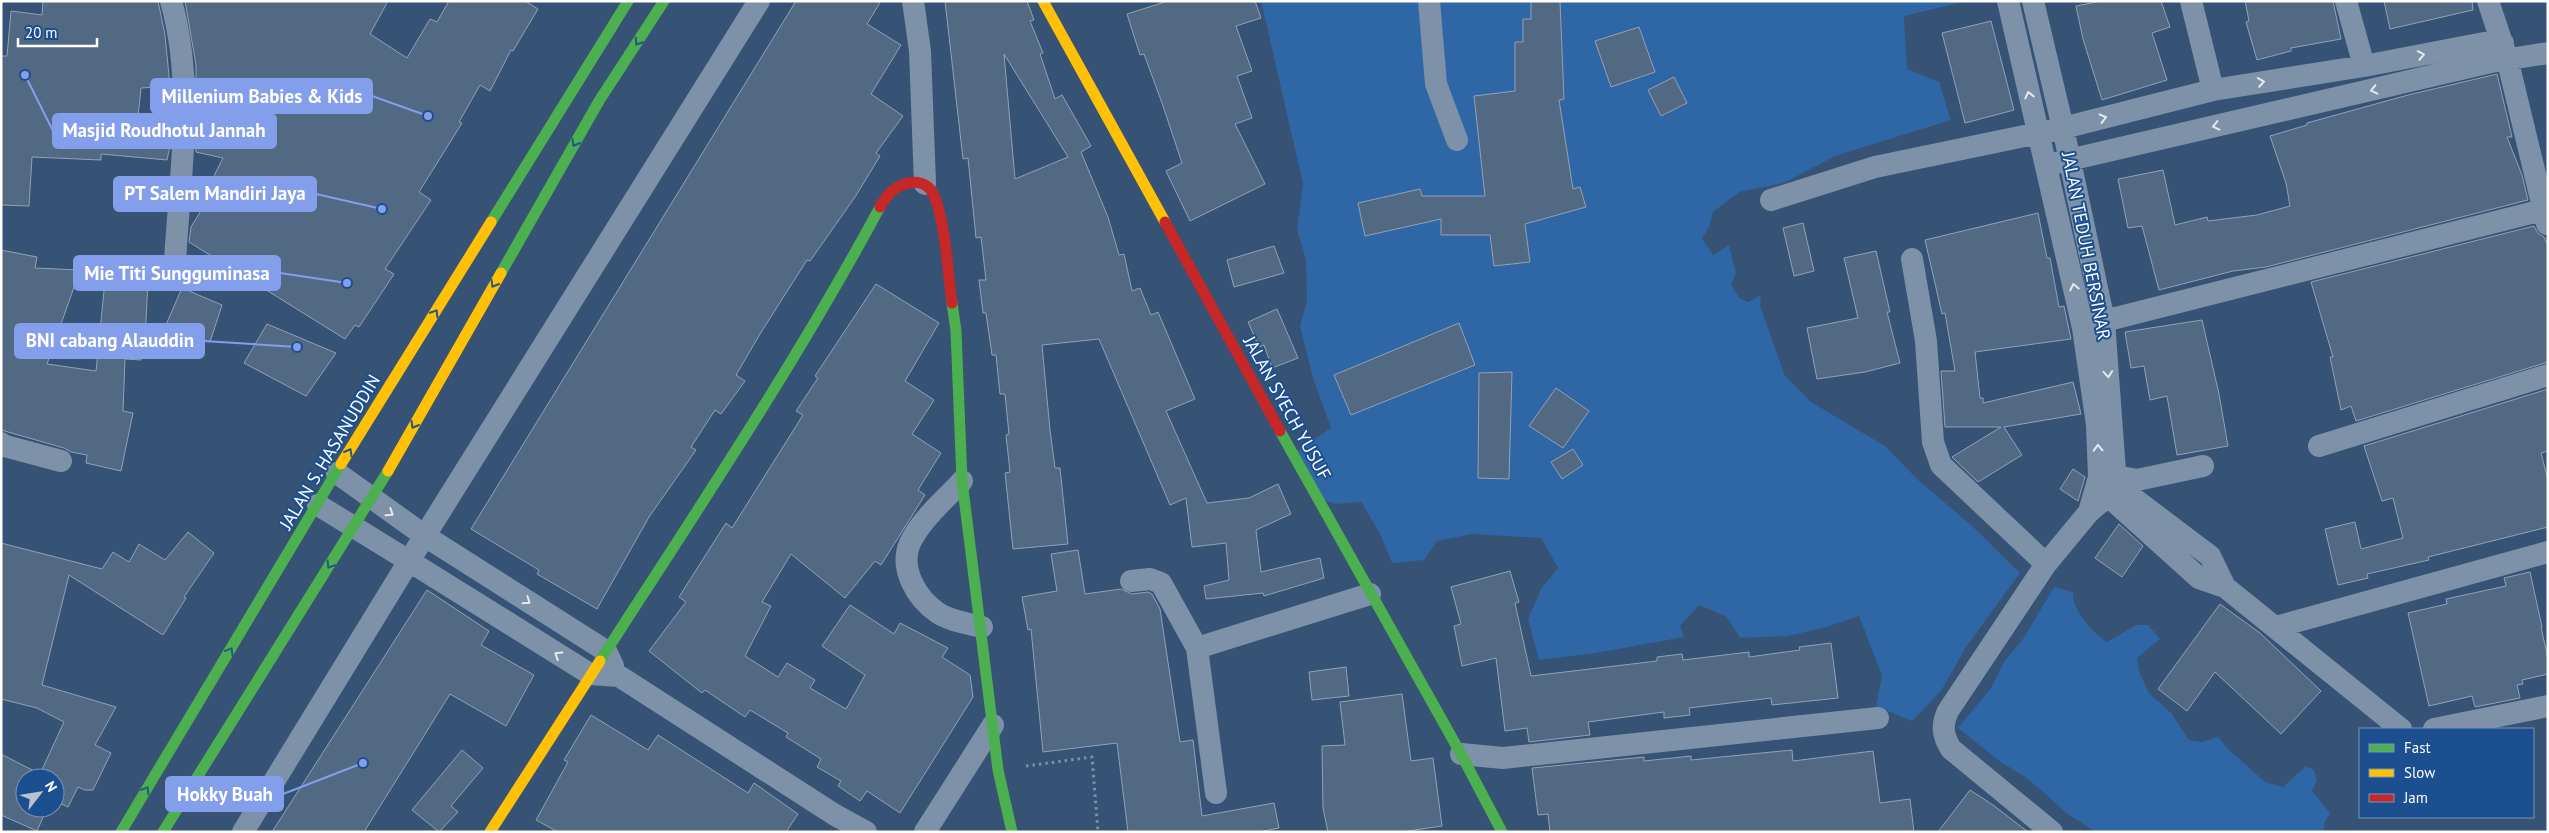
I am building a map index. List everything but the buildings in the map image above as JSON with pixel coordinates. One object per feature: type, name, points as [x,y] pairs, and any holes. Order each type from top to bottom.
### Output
[{"type":"main road","name":"JALAN S. HASANUDDIN","points":[[120,832],[337,473],[572,92],[597,48],[628,1]]},
{"type":"main road","points":[[163,832],[370,499],[599,101],[664,1]]},
{"type":"main road","name":"JALAN SYECH YUSUF","points":[[1043,1],[1370,594],[1461,754],[1502,832]]},
{"type":"main road","points":[[495,830],[590,674],[734,452],[854,255],[886,198],[903,184],[910,182],[926,184],[931,190],[938,210],[956,331],[962,481],[982,627],[998,770],[1012,832]]},
{"type":"street","points":[[171,1],[180,34],[186,86],[175,261]]},
{"type":"street","points":[[243,832],[409,561],[759,1]]},
{"type":"street","points":[[913,1],[920,52],[926,184]]},
{"type":"street","points":[[1429,1],[1436,84],[1457,140]]},
{"type":"street","name":"JALAN TEDUH BERSINAR","points":[[2008,1],[2083,328],[2107,485]]},
{"type":"street","name":"JALAN TEDUH BERSINAR","points":[[2032,1],[2063,128],[2104,321],[2107,485],[2089,512],[2046,564],[1948,711],[1943,728],[1951,749],[2052,832]]},
{"type":"street","points":[[2191,1],[2213,90]]},
{"type":"street","points":[[2346,1],[2364,66]]},
{"type":"street","points":[[2104,321],[2546,217],[2505,51],[2488,1]]},
{"type":"street","points":[[1771,200],[1875,167],[2063,128],[2213,90],[2364,66],[2484,43],[2505,51],[2548,54]]},
{"type":"street","points":[[2046,165],[2505,51]]},
{"type":"street","points":[[1912,259],[1926,341],[1934,442],[1941,465],[2046,564]]},
{"type":"street","points":[[2319,446],[2548,375]]},
{"type":"street","points":[[1,443],[5,446],[61,461]]},
{"type":"street","points":[[2107,485],[2203,466]]},
{"type":"street","points":[[337,473],[370,499],[425,536],[606,651],[619,676]]},
{"type":"street","points":[[962,481],[919,528],[910,543],[905,560],[917,592],[927,604],[939,614],[982,627]]},
{"type":"street","points":[[2107,485],[2210,556],[2224,587],[2276,627],[2399,728]]},
{"type":"street","points":[[318,505],[352,528],[409,561],[590,674],[619,676],[835,815],[866,832]]},
{"type":"street","points":[[2276,627],[2546,559]]},
{"type":"street","points":[[1131,582],[1150,579],[1162,583],[1198,648],[1216,792]]},
{"type":"street","points":[[1198,648],[1370,594]]},
{"type":"street","points":[[2439,728],[2548,706]]},
{"type":"street","points":[[1461,754],[1503,758],[1878,718]]},
{"type":"street","points":[[925,832],[993,726]]},
{"type":"path","points":[[998,770],[1092,757],[1098,832]]},
{"type":"shaded area","points":[[1261,1],[1967,1],[1904,16],[1907,69],[1939,82],[1951,120],[1835,156],[1784,183],[1739,192],[1713,212],[1709,227],[1702,238],[1713,255],[1729,245],[1736,273],[1731,284],[1739,298],[1748,302],[1761,295],[1760,306],[1785,376],[1811,402],[1885,446],[1918,480],[1970,524],[2020,573],[1966,647],[1941,691],[1912,721],[1876,706],[1882,675],[1859,616],[1826,627],[1788,636],[1740,638],[1727,617],[1699,605],[1680,626],[1684,637],[1596,653],[1539,660],[1528,619],[1541,589],[1558,568],[1541,538],[1472,534],[1437,541],[1424,560],[1392,563],[1380,534],[1361,502],[1336,504],[1310,496],[1297,451],[1331,428],[1313,378],[1300,326],[1307,301],[1306,260],[1297,229],[1303,184]]},
{"type":"shaded area","points":[[2054,587],[2073,592],[2079,613],[2095,633],[2107,642],[2136,625],[2148,625],[2160,639],[2137,658],[2140,674],[2149,693],[2171,713],[2189,740],[2202,742],[2218,737],[2227,748],[2265,782],[2283,787],[2306,766],[2314,770],[2317,781],[2312,791],[2330,813],[2324,824],[2324,832],[2096,832],[2069,815],[2027,778],[2002,763],[1958,728],[1991,688],[2004,662],[2023,639]]},
{"type":"traffic: fast","points":[[491,222],[628,1]]},
{"type":"traffic: fast","points":[[501,273],[599,101],[664,1]]},
{"type":"traffic: fast","points":[[600,661],[780,380],[880,207]]},
{"type":"traffic: fast","points":[[952,303],[956,331],[962,481],[998,770],[1012,832]]},
{"type":"traffic: fast","points":[[1280,431],[1461,754],[1502,832]]},
{"type":"traffic: fast","points":[[121,832],[341,464]]},
{"type":"traffic: fast","points":[[163,832],[388,471]]},
{"type":"traffic: slow","points":[[1043,1],[1165,222]]},
{"type":"traffic: slow","points":[[341,464],[491,222]]},
{"type":"traffic: slow","points":[[388,471],[501,273]]},
{"type":"traffic: slow","points":[[490,832],[600,661]]},
{"type":"traffic: jam","points":[[880,207],[892,192],[904,184],[917,182],[926,185],[930,189],[939,211],[952,303]]},
{"type":"traffic: jam","points":[[1165,222],[1280,431]]},
{"type":"place","name":"Masjid Roudhotul Jannah","points":[[25,75]]},
{"type":"place","name":"Millenium Babies & Kids","points":[[428,116]]},
{"type":"place","name":"PT Salem Mandiri Jaya","points":[[382,209]]},
{"type":"place","name":"Mie Titi Sungguminasa","points":[[347,283]]},
{"type":"place","name":"BNI cabang Alauddin","points":[[297,347]]},
{"type":"place","name":"Hokky Buah","points":[[363,763]]}]
